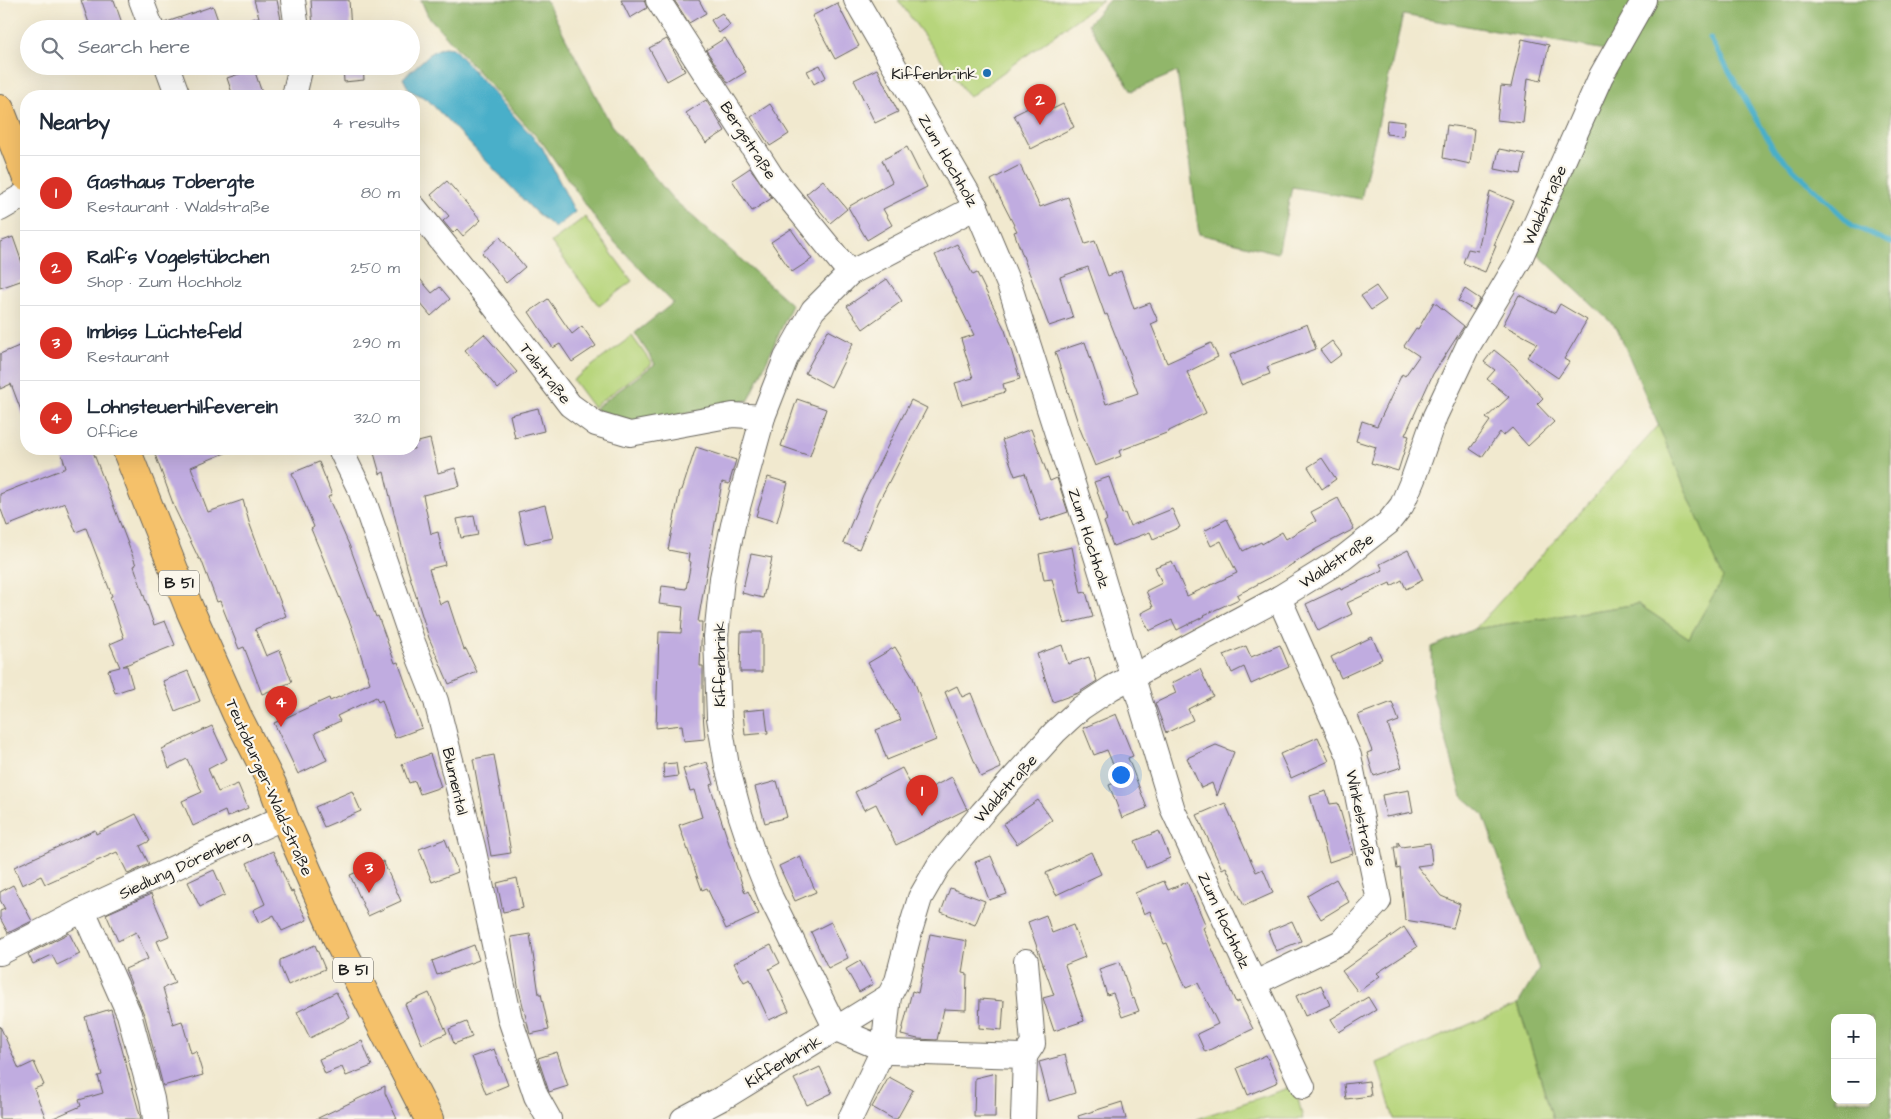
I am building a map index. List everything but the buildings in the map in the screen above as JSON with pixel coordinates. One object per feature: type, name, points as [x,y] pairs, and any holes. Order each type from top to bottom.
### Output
[{"type":"main road","points":[[0,109],[20,161]]},
{"type":"main road","name":"Teutoburger-Wald-Straße","points":[[128,455],[190,610],[237,715],[272,784],[284,817],[339,943],[428,1119]]},
{"type":"street","points":[[141,0],[149,20]]},
{"type":"street","points":[[293,0],[296,20]]},
{"type":"street","name":"Bergstraße","points":[[658,0],[772,177],[850,273]]},
{"type":"street","name":"Zum Hochholz","points":[[856,0],[976,207],[1010,287],[1133,676],[1172,810],[1303,1087]]},
{"type":"street","name":"Waldstraße","points":[[836,1029],[888,996],[898,981],[920,898],[939,865],[982,813],[1055,732],[1081,708],[1111,688],[1279,598],[1342,559],[1388,523],[1402,505],[1435,416],[1464,355],[1520,259],[1601,76],[1644,0]]},
{"type":"street","points":[[170,75],[176,90]]},
{"type":"street","points":[[295,90],[299,75]]},
{"type":"street","points":[[0,209],[20,197]]},
{"type":"street","name":"Kiffenbrink","points":[[683,1119],[728,1095],[836,1029],[771,898],[753,853],[727,766],[719,718],[716,637],[722,578],[733,525],[762,417],[786,358],[813,310],[850,273],[976,207]]},
{"type":"street","name":"Talstraße","points":[[420,214],[570,405],[596,424],[630,434],[733,415],[762,417]]},
{"type":"street","name":"Blumental","points":[[343,455],[361,492],[412,640],[436,701],[473,847],[510,1019],[536,1096],[549,1119]]},
{"type":"street","name":"Winkelstraße","points":[[1255,983],[1341,942],[1380,901],[1350,756],[1279,598]]},
{"type":"street","name":"Siedlung Dörenberg","points":[[0,953],[83,910],[284,817]]},
{"type":"street","points":[[83,910],[129,1014],[152,1099],[155,1119]]},
{"type":"street","points":[[1023,1119],[1025,1056],[1033,1044],[1026,960]]},
{"type":"street","name":"Waldstraße","points":[[850,1119],[883,1050],[888,996]]},
{"type":"street","points":[[836,1029],[890,1052],[1025,1056]]},
{"type":"green space","points":[[421,0],[546,0],[611,125],[672,198],[792,305],[749,400],[638,424],[594,409],[655,364],[635,333],[673,303],[604,231],[544,145],[428,16]]},
{"type":"green space","points":[[898,0],[1103,0],[969,97]]},
{"type":"green space","points":[[1109,0],[1891,0],[1891,1119],[1553,1119],[1518,1004],[1539,969],[1483,814],[1462,796],[1433,695],[1432,647],[1474,629],[1638,604],[1689,638],[1723,578],[1617,328],[1532,249],[1623,53],[1403,15],[1361,199],[1292,187],[1278,253],[1199,234],[1177,72],[1132,91],[1088,24]]},
{"type":"green space","points":[[585,217],[632,281],[599,306],[551,242]]},
{"type":"green space","points":[[632,336],[652,364],[593,407],[573,380]]},
{"type":"green space","points":[[1659,425],[1724,578],[1689,638],[1638,604],[1475,629]]},
{"type":"green space","points":[[1518,1004],[1553,1119],[1394,1119],[1377,1063]]},
{"type":"green space","points":[[1295,1086],[1303,1119],[1196,1119]]},
{"type":"water","points":[[444,47],[453,48],[542,147],[575,212],[555,228],[534,211],[427,99],[420,96],[420,90],[409,90],[403,78],[406,75],[420,75],[420,63],[432,52]]},
{"type":"waterway","points":[[1710,38],[1775,151],[1853,226],[1891,243]]},
{"type":"place","name":"Kiffenbrink","points":[[987,73]]},
{"type":"place","name":"Ralf´s Vogelstübchen","points":[[1040,125]]},
{"type":"place","name":"Lohnsteuerhilfeverein","points":[[281,727]]},
{"type":"place","name":"Gasthaus Tobergte","points":[[922,816]]},
{"type":"place","name":"Imbiss Lüchtefeld","points":[[369,893]]}]
